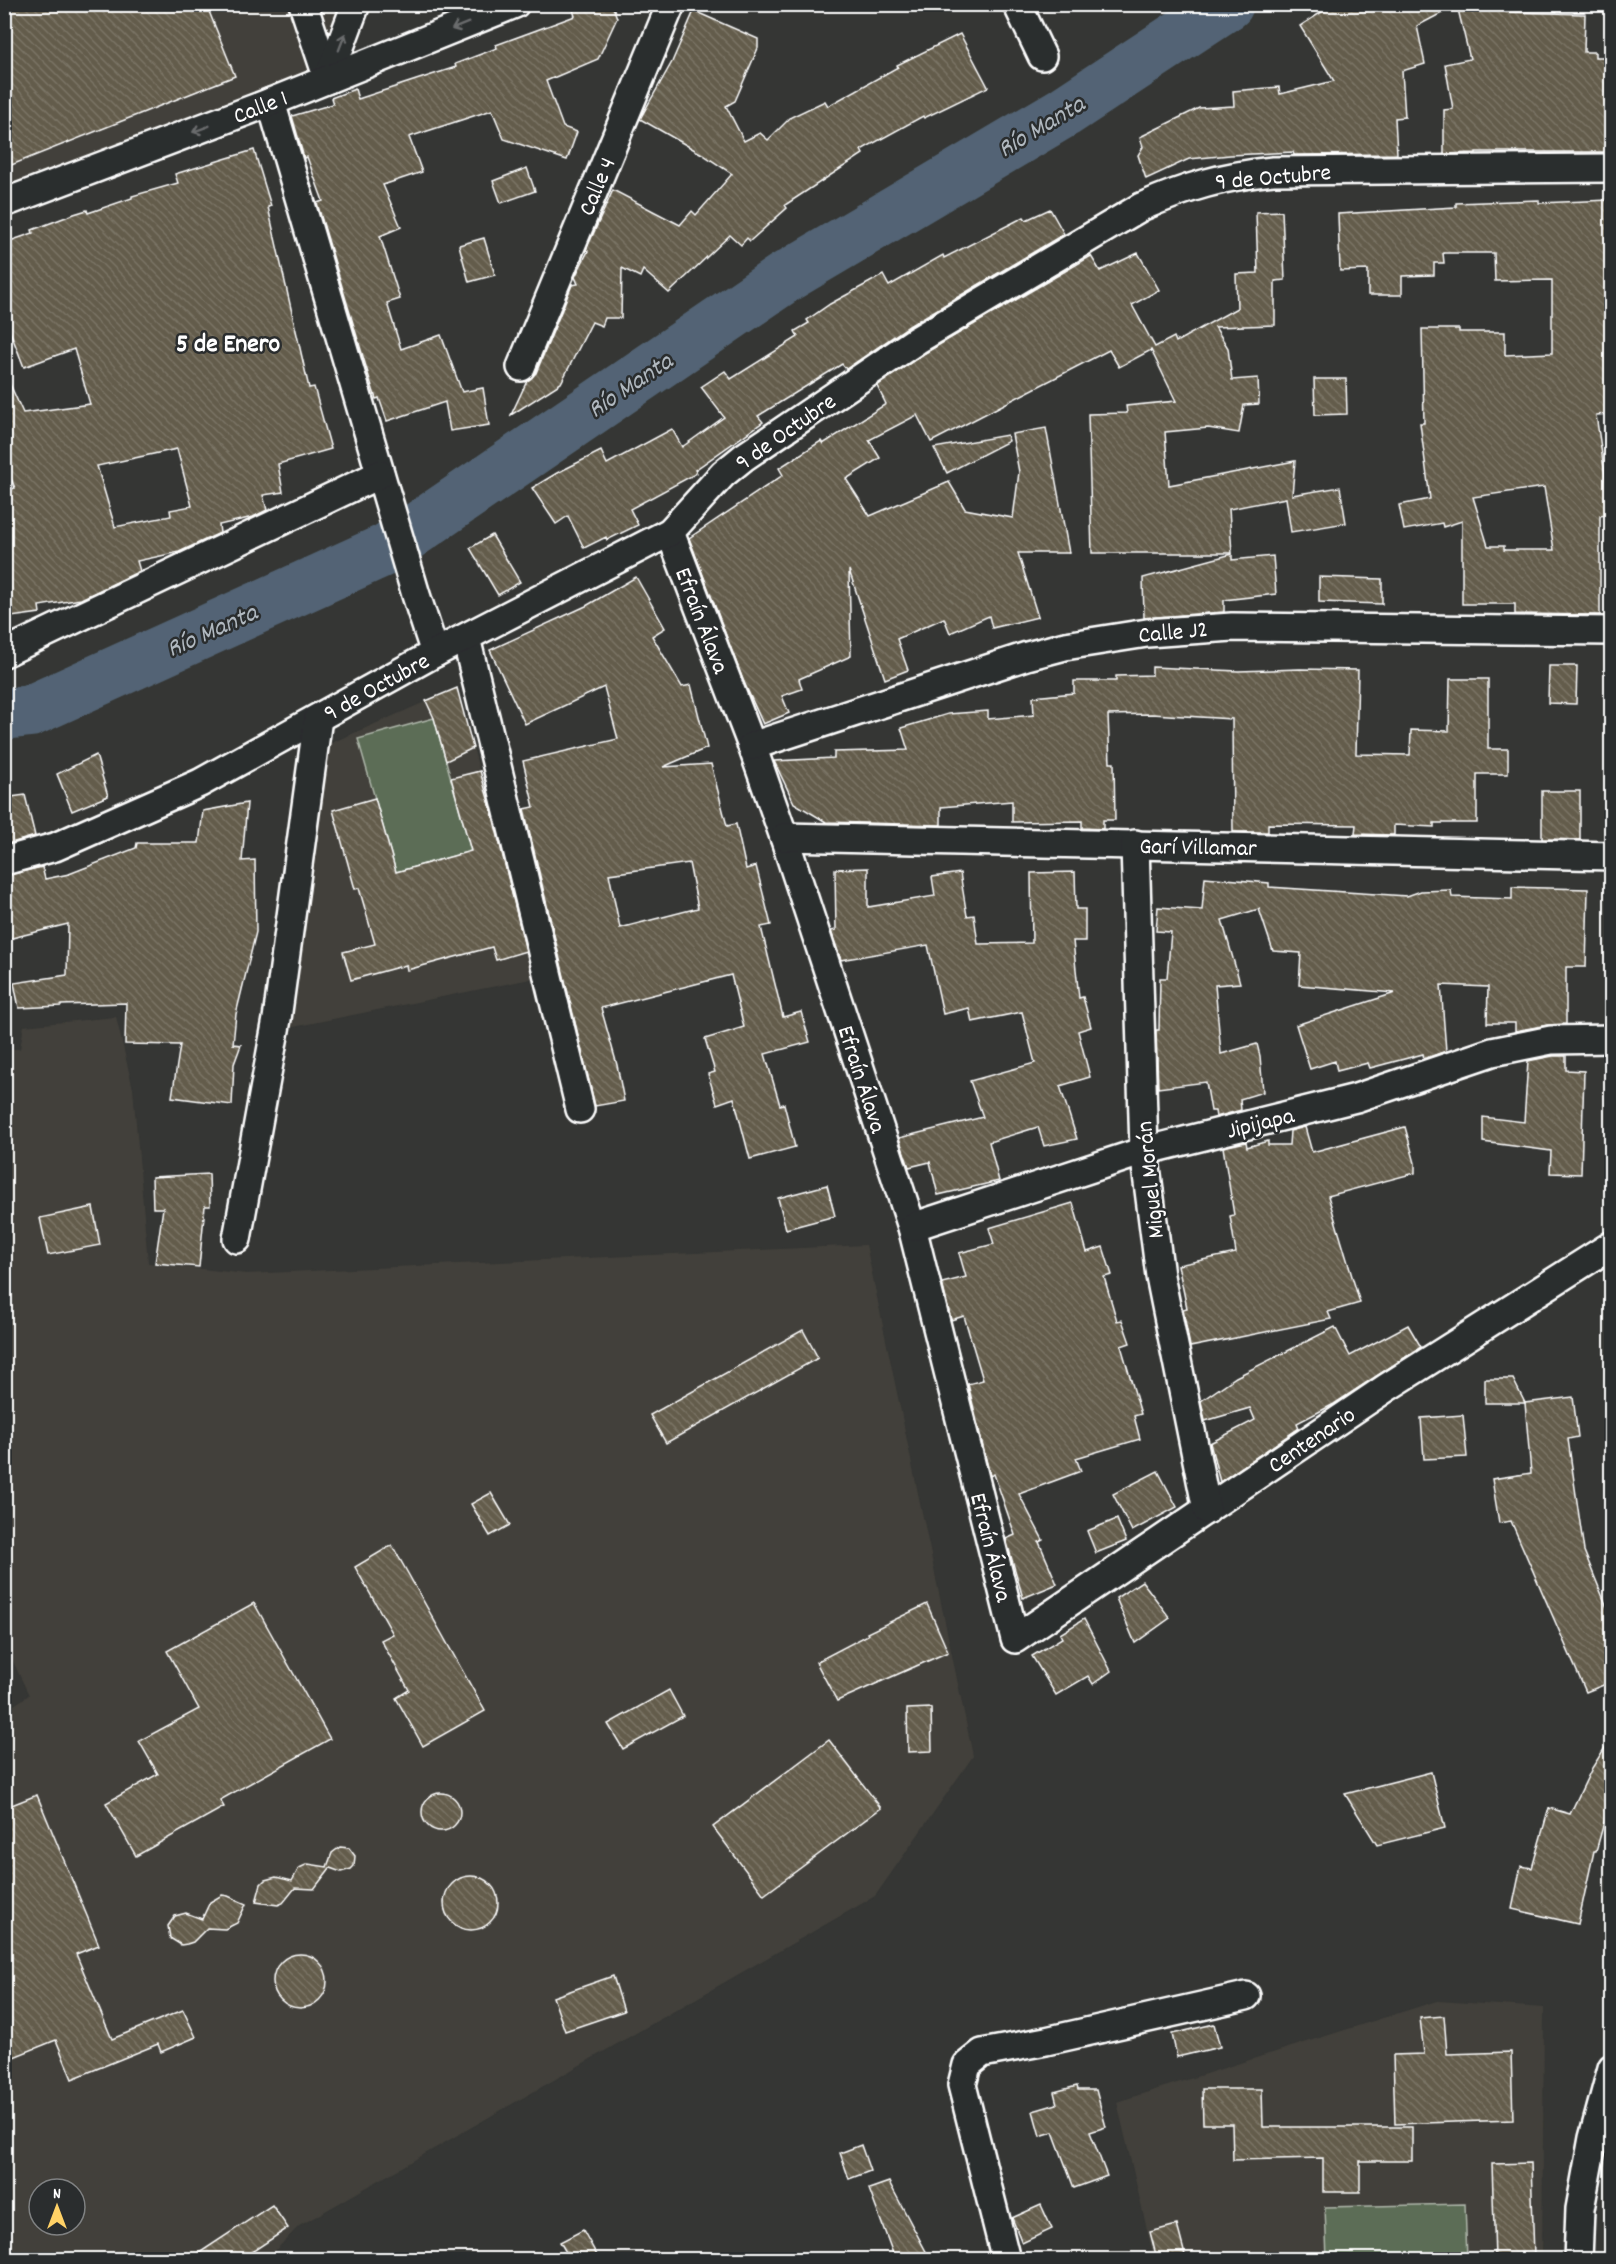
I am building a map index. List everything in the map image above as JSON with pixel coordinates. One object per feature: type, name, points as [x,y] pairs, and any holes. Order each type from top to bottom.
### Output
[{"type":"street","points":[[303,4],[328,79]]},
{"type":"street","points":[[328,79],[356,4]]},
{"type":"street","name":"Calle 1","points":[[4,203],[271,102],[515,4]]},
{"type":"street","name":"Calle 4","points":[[521,367],[671,4]]},
{"type":"street","points":[[1017,4],[1042,56]]},
{"type":"street","points":[[271,102],[435,653]]},
{"type":"street","name":"9 de Octubre","points":[[4,861],[55,848],[200,783],[435,653],[670,532],[723,474],[744,457],[898,353],[1141,207],[1168,195],[1221,178],[1273,171],[1611,168]]},
{"type":"street","points":[[4,653],[384,486]]},
{"type":"street","name":"Efraín Álava","points":[[670,532],[752,746],[784,837],[912,1227],[1015,1639]]},
{"type":"street","name":"Calle J2","points":[[752,746],[1027,656],[1107,638],[1232,627],[1611,631]]},
{"type":"street","points":[[466,638],[580,1109]]},
{"type":"street","points":[[237,1239],[277,1019],[318,718]]},
{"type":"street","name":"Garí Villamar","points":[[784,837],[1611,856]]},
{"type":"street","name":"Miguel Morán","points":[[1135,844],[1144,1151],[1160,1276],[1207,1510]]},
{"type":"street","name":"Jipijapa","points":[[912,1227],[1144,1151],[1356,1098],[1459,1062],[1523,1044],[1551,1040],[1611,1039]]},
{"type":"street","name":"Centenario","points":[[1015,1639],[1386,1388],[1611,1245]]},
{"type":"street","points":[[1006,2259],[962,2085],[967,2065],[982,2053],[1246,1996]]},
{"type":"street","points":[[1578,2259],[1580,2209],[1593,2138],[1611,2068]]},
{"type":"shaded area","points":[[5,5],[367,5],[343,69],[5,191]]},
{"type":"shaded area","points":[[457,688],[535,978],[288,1028],[327,745]]},
{"type":"shaded area","points":[[116,1017],[133,1089],[148,1263],[246,1274],[866,1245],[973,1756],[875,1896],[299,2226],[267,2259],[5,2259],[4,1712],[29,1695],[4,1642],[4,1049],[20,1049],[24,1026]]},
{"type":"shaded area","points":[[1437,2001],[1544,2008],[1542,2259],[1154,2259],[1117,2102]]},
{"type":"green space","points":[[434,718],[471,851],[396,872],[358,739]]},
{"type":"green space","points":[[1465,2204],[1467,2259],[1327,2259],[1325,2207]]},
{"type":"building","points":[[4,4],[206,4],[235,76],[4,168]]},
{"type":"building","points":[[585,4],[612,4],[617,18],[598,59],[546,81],[563,127],[577,132],[567,160],[504,139],[492,110],[409,137],[422,172],[383,185],[401,227],[380,236],[400,299],[387,303],[401,349],[441,335],[462,392],[483,388],[489,425],[450,431],[445,402],[387,421],[379,398],[376,399],[317,203],[323,201],[307,157],[304,158],[292,116],[333,104],[331,98],[355,89],[358,99],[456,67],[455,64],[497,48],[496,45],[575,16],[573,10]]},
{"type":"building","points":[[1334,4],[1505,4],[1506,12],[1585,14],[1584,52],[1595,52],[1595,57],[1611,57],[1611,152],[1444,154],[1444,110],[1453,109],[1445,64],[1470,59],[1457,5],[1417,26],[1425,64],[1402,71],[1405,117],[1395,118],[1397,154],[1294,155],[1293,152],[1189,159],[1146,179],[1138,155],[1143,147],[1140,137],[1199,108],[1234,106],[1233,91],[1279,87],[1280,94],[1334,81],[1300,26]]},
{"type":"building","points":[[694,11],[758,39],[758,48],[735,101],[726,106],[744,141],[760,133],[768,140],[791,117],[825,101],[828,106],[898,67],[897,65],[960,34],[988,87],[924,118],[923,116],[861,150],[863,154],[785,205],[787,208],[750,241],[747,238],[741,245],[730,235],[669,293],[643,270],[640,277],[622,268],[621,318],[605,318],[602,326],[592,322],[561,383],[511,415],[527,381],[536,373],[572,285],[578,284],[575,277],[613,190],[680,225],[692,211],[696,215],[732,174],[640,119],[672,62]]},
{"type":"building","points":[[254,150],[271,206],[268,207],[309,388],[314,387],[331,449],[278,464],[283,492],[263,495],[267,510],[253,517],[219,525],[220,533],[179,552],[137,561],[140,571],[81,599],[39,606],[40,613],[4,618],[4,491],[15,488],[4,463],[4,371],[23,413],[90,404],[74,349],[24,367],[4,316],[4,243],[33,233],[32,230],[74,214],[87,210],[88,213],[132,198],[132,196],[178,183],[175,174]],"holes":[[[177,449],[192,506],[170,510],[171,516],[115,527],[97,466]]]},
{"type":"building","points":[[527,168],[535,191],[501,203],[493,181]]},
{"type":"building","points":[[1610,200],[1611,275],[1607,275],[1607,336],[1611,414],[1596,415],[1611,514],[1600,516],[1600,615],[1515,614],[1515,604],[1462,604],[1462,521],[1443,527],[1442,523],[1404,530],[1399,505],[1430,499],[1420,423],[1424,423],[1422,329],[1505,332],[1505,355],[1552,353],[1552,280],[1495,281],[1494,253],[1443,253],[1444,263],[1434,263],[1434,275],[1402,276],[1402,295],[1368,295],[1368,270],[1340,271],[1338,214],[1456,207],[1456,203]],"holes":[[[1544,487],[1554,550],[1504,550],[1504,546],[1488,546],[1473,497]]]},
{"type":"building","points":[[1050,209],[1064,234],[909,326],[846,369],[842,364],[758,416],[763,422],[695,470],[697,473],[630,509],[638,525],[584,548],[568,516],[556,524],[532,488],[601,451],[607,464],[672,429],[682,447],[724,417],[701,387],[725,371],[731,379],[798,337],[795,331],[809,323],[807,320],[830,304],[883,275],[889,286],[943,255],[944,258],[1024,217],[1026,220]]},
{"type":"building","points":[[1282,211],[1285,280],[1275,281],[1275,325],[1215,327],[1228,348],[1232,380],[1258,378],[1259,404],[1244,405],[1239,433],[1208,428],[1165,432],[1169,485],[1295,461],[1292,495],[1340,487],[1346,523],[1291,532],[1286,498],[1229,509],[1232,553],[1092,553],[1088,414],[1127,413],[1126,406],[1176,401],[1151,350],[1119,367],[1109,350],[931,442],[917,415],[869,440],[880,458],[846,479],[870,516],[949,482],[965,509],[1013,518],[1019,472],[1012,434],[1046,428],[1069,553],[1018,553],[1038,617],[992,628],[989,616],[950,633],[944,618],[897,639],[908,670],[885,679],[849,570],[851,656],[799,679],[802,689],[782,696],[789,713],[763,724],[743,680],[689,538],[783,475],[779,468],[821,441],[823,444],[886,404],[877,386],[925,353],[1091,256],[1100,271],[1138,253],[1159,290],[1132,305],[1155,347],[1174,337],[1176,342],[1237,308],[1236,274],[1258,273],[1256,212]]},
{"type":"building","points":[[484,238],[495,275],[469,282],[459,245]]},
{"type":"building","points":[[1314,379],[1346,379],[1347,414],[1315,415]]},
{"type":"building","points":[[1007,435],[1009,441],[947,473],[934,448]]},
{"type":"building","points":[[492,535],[520,582],[498,595],[470,548]]},
{"type":"building","points":[[1232,554],[1232,560],[1273,556],[1276,594],[1224,600],[1224,612],[1144,618],[1143,578]]},
{"type":"building","points":[[636,577],[665,628],[652,636],[682,687],[691,685],[707,748],[663,767],[711,764],[727,826],[736,824],[746,869],[756,866],[771,925],[761,927],[783,1017],[801,1012],[810,1042],[765,1054],[780,1105],[784,1104],[795,1147],[750,1159],[734,1098],[717,1104],[708,1074],[715,1072],[705,1039],[744,1027],[731,975],[601,1008],[617,1065],[624,1101],[595,1106],[524,809],[534,807],[523,761],[618,739],[604,687],[525,724],[490,650],[586,606]],"holes":[[[689,863],[698,908],[620,928],[609,874]]]},
{"type":"building","points":[[1319,577],[1382,579],[1382,604],[1319,602]]},
{"type":"building","points":[[1549,666],[1577,666],[1576,704],[1548,703]]},
{"type":"building","points":[[1152,667],[1238,671],[1358,670],[1356,754],[1410,755],[1411,730],[1449,731],[1450,679],[1488,679],[1488,749],[1508,749],[1508,774],[1477,774],[1477,823],[1434,823],[1434,827],[1394,825],[1394,835],[1355,834],[1356,825],[1268,824],[1268,832],[1233,832],[1232,719],[1152,714],[1108,715],[1110,763],[1114,763],[1115,820],[1103,820],[1103,829],[1082,828],[1082,821],[1012,822],[1012,801],[941,807],[941,825],[826,822],[794,803],[774,761],[834,758],[834,752],[908,750],[901,728],[948,714],[988,711],[988,719],[1034,715],[1033,697],[1074,693],[1074,681],[1116,681],[1116,676],[1152,675]]},
{"type":"building","points":[[457,688],[473,748],[446,761],[434,718],[426,701]]},
{"type":"building","points":[[96,755],[108,796],[72,811],[57,774]]},
{"type":"building","points":[[480,771],[526,951],[496,960],[492,947],[407,970],[406,965],[351,980],[343,952],[375,944],[359,888],[355,889],[333,810],[375,798],[396,872],[471,851],[451,778]]},
{"type":"building","points":[[1542,791],[1580,791],[1580,840],[1542,839]]},
{"type":"building","points":[[25,795],[35,836],[4,845],[4,798]]},
{"type":"building","points":[[247,803],[242,861],[255,860],[256,932],[236,1014],[233,1044],[241,1045],[234,1064],[232,1105],[172,1097],[180,1045],[125,1044],[126,1003],[19,1008],[14,983],[67,975],[68,924],[8,939],[4,909],[4,876],[42,867],[45,879],[69,874],[136,848],[137,843],[199,843],[203,811]]},
{"type":"building","points":[[868,868],[868,907],[935,896],[932,877],[960,873],[967,916],[974,915],[978,944],[1032,943],[1031,873],[1075,872],[1076,909],[1085,909],[1085,941],[1073,941],[1079,998],[1083,997],[1091,1027],[1078,1031],[1090,1077],[1060,1086],[1077,1139],[1044,1146],[1038,1127],[989,1142],[999,1181],[938,1195],[930,1162],[909,1167],[899,1138],[983,1117],[970,1081],[1035,1063],[1022,1012],[972,1022],[969,1008],[943,1014],[928,945],[841,960],[831,931],[836,930],[835,869]]},
{"type":"building","points":[[1205,877],[1269,883],[1269,887],[1407,896],[1421,891],[1451,890],[1452,897],[1512,899],[1512,887],[1588,889],[1586,967],[1566,967],[1566,1024],[1515,1031],[1515,1023],[1487,1023],[1488,987],[1441,985],[1446,1051],[1424,1059],[1423,1054],[1370,1068],[1368,1063],[1337,1071],[1335,1061],[1310,1069],[1296,1025],[1395,993],[1299,985],[1301,953],[1273,951],[1259,909],[1222,920],[1240,983],[1215,985],[1221,1054],[1257,1044],[1263,1092],[1240,1099],[1241,1110],[1216,1117],[1215,1111],[1211,1111],[1206,1082],[1158,1088],[1156,1030],[1159,1030],[1160,978],[1167,978],[1171,932],[1156,931],[1158,907],[1202,910]]},
{"type":"building","points":[[1566,1056],[1566,1070],[1584,1071],[1581,1174],[1550,1173],[1551,1151],[1483,1142],[1483,1117],[1524,1122],[1528,1061]]},
{"type":"building","points":[[1305,1127],[1312,1152],[1405,1127],[1415,1163],[1415,1173],[1328,1196],[1360,1303],[1328,1312],[1331,1319],[1190,1347],[1183,1309],[1187,1308],[1178,1265],[1236,1253],[1230,1216],[1234,1215],[1223,1147],[1246,1142],[1247,1147],[1268,1141],[1268,1145],[1289,1145],[1290,1131]]},
{"type":"building","points":[[209,1174],[210,1206],[205,1206],[199,1267],[155,1263],[163,1208],[153,1208],[152,1177]]},
{"type":"building","points":[[827,1185],[835,1216],[786,1229],[778,1198]]},
{"type":"building","points":[[1073,1203],[1087,1252],[1103,1247],[1112,1275],[1104,1277],[1117,1321],[1122,1320],[1130,1343],[1121,1346],[1141,1414],[1134,1416],[1140,1439],[1076,1458],[1081,1471],[1019,1494],[1043,1540],[1039,1542],[1057,1584],[1023,1598],[1006,1539],[1015,1535],[994,1474],[990,1476],[968,1384],[983,1380],[964,1316],[951,1320],[942,1283],[966,1277],[959,1253],[994,1244],[989,1228]]},
{"type":"building","points":[[93,1207],[100,1245],[48,1255],[40,1218]]},
{"type":"building","points":[[1408,1325],[1421,1347],[1334,1404],[1297,1423],[1299,1428],[1220,1482],[1210,1443],[1255,1420],[1250,1408],[1205,1421],[1201,1401],[1236,1377],[1335,1327],[1350,1356]]},
{"type":"building","points":[[803,1330],[818,1358],[666,1443],[650,1415]]},
{"type":"building","points":[[1485,1379],[1513,1379],[1525,1403],[1485,1403]]},
{"type":"building","points":[[1573,1397],[1578,1437],[1568,1439],[1584,1551],[1611,1617],[1611,1682],[1586,1692],[1511,1521],[1499,1523],[1492,1479],[1531,1473],[1525,1403]]},
{"type":"building","points":[[1463,1415],[1467,1457],[1424,1459],[1421,1418]]},
{"type":"building","points":[[1158,1471],[1177,1507],[1132,1531],[1113,1494]]},
{"type":"building","points":[[491,1493],[510,1525],[490,1536],[471,1504]]},
{"type":"building","points":[[1117,1519],[1126,1541],[1096,1553],[1087,1531]]},
{"type":"building","points":[[392,1545],[485,1711],[423,1746],[396,1698],[409,1690],[381,1640],[393,1634],[355,1567]]},
{"type":"building","points":[[1142,1581],[1170,1618],[1135,1643],[1116,1598]]},
{"type":"building","points":[[254,1603],[330,1739],[220,1800],[224,1807],[136,1856],[106,1803],[158,1774],[139,1741],[199,1709],[167,1651]]},
{"type":"building","points":[[927,1604],[948,1652],[837,1701],[816,1662],[868,1635],[867,1633]]},
{"type":"building","points":[[1084,1619],[1111,1671],[1093,1684],[1088,1676],[1056,1695],[1032,1656],[1062,1638],[1060,1634]]},
{"type":"building","points":[[669,1690],[683,1716],[623,1749],[608,1724]]},
{"type":"building","points":[[931,1708],[932,1751],[908,1752],[907,1709]]},
{"type":"building","points":[[1611,1738],[1611,1798],[1596,1851],[1594,1851],[1578,1924],[1512,1909],[1521,1866],[1532,1868],[1549,1808],[1570,1814],[1592,1768]]},
{"type":"building","points":[[829,1740],[881,1808],[764,1895],[713,1827]]},
{"type":"building","points":[[1431,1772],[1445,1828],[1377,1845],[1345,1794]]},
{"type":"building","points":[[441,1793],[455,1798],[460,1812],[455,1826],[441,1831],[427,1826],[422,1812],[427,1798]]},
{"type":"building","points":[[37,1795],[99,1945],[76,1954],[112,2039],[183,2010],[196,2037],[161,2052],[158,2044],[72,2079],[56,2040],[4,2061],[4,1808]]},
{"type":"building","points":[[340,1847],[349,1848],[355,1856],[354,1866],[351,1869],[341,1872],[330,1868],[314,1889],[295,1888],[283,1903],[278,1905],[256,1902],[261,1884],[265,1880],[276,1877],[292,1881],[299,1868],[308,1864],[327,1867],[332,1853]]},
{"type":"building","points":[[471,1876],[481,1878],[490,1884],[496,1893],[498,1903],[496,1913],[490,1922],[481,1928],[471,1930],[461,1928],[452,1922],[446,1913],[444,1903],[446,1893],[452,1884],[461,1878]]},
{"type":"building","points":[[222,1895],[246,1904],[237,1923],[225,1929],[207,1928],[193,1942],[187,1944],[181,1945],[170,1938],[168,1926],[175,1916],[186,1913],[202,1919],[210,1902]]},
{"type":"building","points":[[300,1954],[310,1956],[319,1962],[325,1971],[327,1981],[325,1991],[319,2000],[310,2006],[300,2008],[290,2006],[281,2000],[275,1991],[273,1981],[275,1971],[281,1962],[290,1956]]},
{"type":"building","points":[[613,1976],[624,2011],[565,2031],[553,1997]]},
{"type":"building","points":[[1444,2016],[1447,2054],[1511,2052],[1513,2120],[1395,2124],[1393,2055],[1424,2054],[1420,2018]]},
{"type":"building","points":[[1214,2024],[1220,2047],[1177,2057],[1172,2034]]},
{"type":"building","points":[[1077,2086],[1078,2090],[1096,2090],[1106,2127],[1090,2132],[1107,2176],[1074,2188],[1053,2132],[1040,2136],[1033,2111],[1057,2104],[1054,2092]]},
{"type":"building","points":[[1202,2089],[1262,2089],[1263,2127],[1412,2127],[1412,2161],[1360,2161],[1360,2192],[1323,2192],[1323,2158],[1233,2160],[1232,2124],[1203,2124]]},
{"type":"building","points":[[861,2145],[870,2171],[849,2179],[840,2153]]},
{"type":"building","points":[[1531,2163],[1534,2257],[1495,2258],[1492,2164]]},
{"type":"building","points":[[889,2182],[930,2259],[895,2259],[869,2189]]},
{"type":"building","points":[[272,2205],[288,2228],[241,2259],[190,2259]]},
{"type":"building","points":[[1041,2205],[1052,2229],[1022,2243],[1012,2218]]},
{"type":"building","points":[[1177,2225],[1186,2259],[1157,2259],[1150,2232]]},
{"type":"building","points":[[583,2230],[599,2259],[570,2259],[560,2242]]},
{"type":"waterway","name":"Río Manta","points":[[4,714],[30,711],[387,549],[784,278],[1064,112],[1228,4]]},
{"type":"district","name":"5 de Enero","points":[[228,342]]}]
